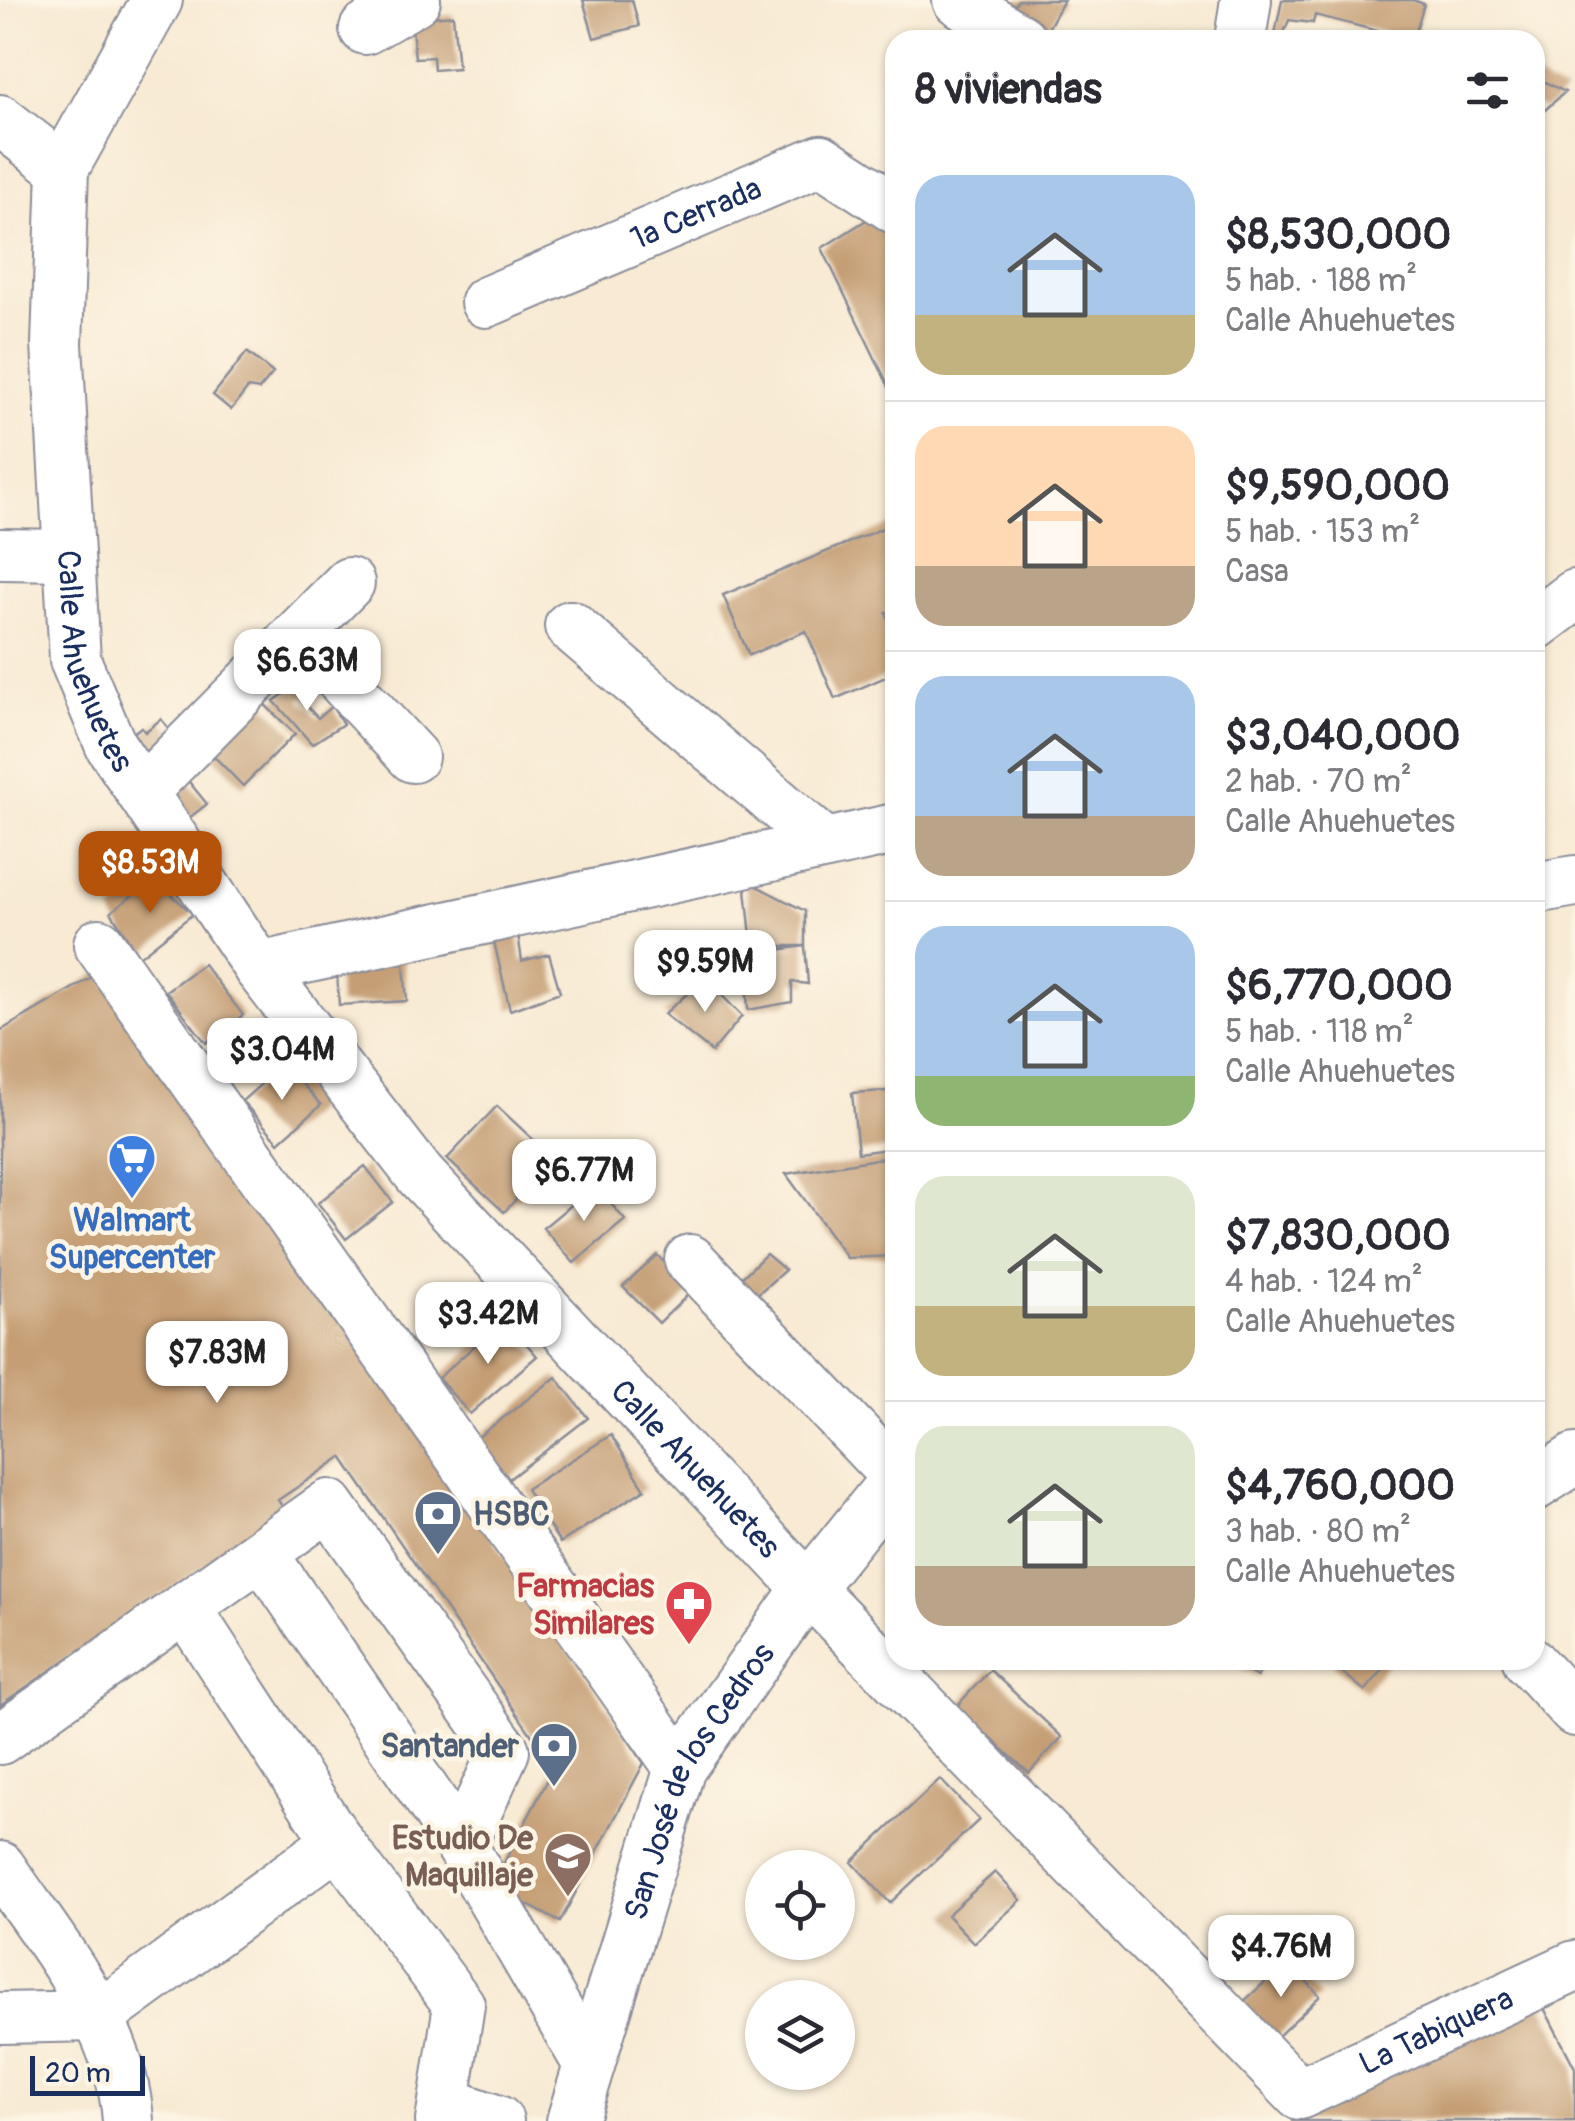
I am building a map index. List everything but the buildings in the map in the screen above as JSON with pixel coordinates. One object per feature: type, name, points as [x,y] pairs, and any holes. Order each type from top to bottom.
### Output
[{"type":"street","name":"Calle Ahuehuetes","points":[[157,0],[63,169],[57,344],[76,660],[111,746],[259,968],[420,1175],[885,1667]]},
{"type":"street","points":[[365,29],[416,0]]},
{"type":"street","points":[[958,0],[1002,30]]},
{"type":"street","points":[[1242,30],[1246,0]]},
{"type":"street","points":[[0,120],[63,169]]},
{"type":"street","name":"1a Cerrada","points":[[486,302],[821,160],[885,202]]},
{"type":"street","points":[[0,554],[69,555]]},
{"type":"street","points":[[142,792],[350,582]]},
{"type":"street","points":[[1545,617],[1575,596]]},
{"type":"street","points":[[570,626],[825,844]]},
{"type":"street","points":[[299,634],[413,756]]},
{"type":"street","points":[[259,968],[885,831]]},
{"type":"street","points":[[1545,886],[1575,881]]},
{"type":"street","points":[[99,944],[680,1768]]},
{"type":"street","points":[[690,1260],[885,1467]]},
{"type":"street","points":[[1545,1478],[1575,1459]]},
{"type":"street","name":"San José de los Cedros","points":[[572,2121],[680,1768],[808,1588],[885,1491]]},
{"type":"street","points":[[0,1739],[264,1555],[329,1505],[504,1751],[461,1845]]},
{"type":"street","points":[[264,1555],[461,1845],[588,2065]]},
{"type":"street","points":[[186,1610],[338,1842],[459,2004],[444,2112],[498,2121]]},
{"type":"street","name":"Calle Ahuehuetes","points":[[888,1670],[1299,2094]]},
{"type":"street","points":[[1537,1670],[1575,1711]]},
{"type":"street","points":[[0,2018],[98,2016],[338,1842]]},
{"type":"street","points":[[0,1868],[98,2016],[126,2096],[128,2121]]},
{"type":"street","name":"La Tabiquera","points":[[1299,2094],[1575,1966]]},
{"type":"street","points":[[459,2004],[533,1973]]},
{"type":"place","name":"Walmart Supercenter","points":[[132,1200]]},
{"type":"place","name":"HSBC","points":[[438,1556]]},
{"type":"place","name":"Farmacias Similares","points":[[689,1646]]},
{"type":"place","name":"Santander","points":[[554,1788]]},
{"type":"place","name":"Estudio De Maquillaje","points":[[568,1898]]}]
